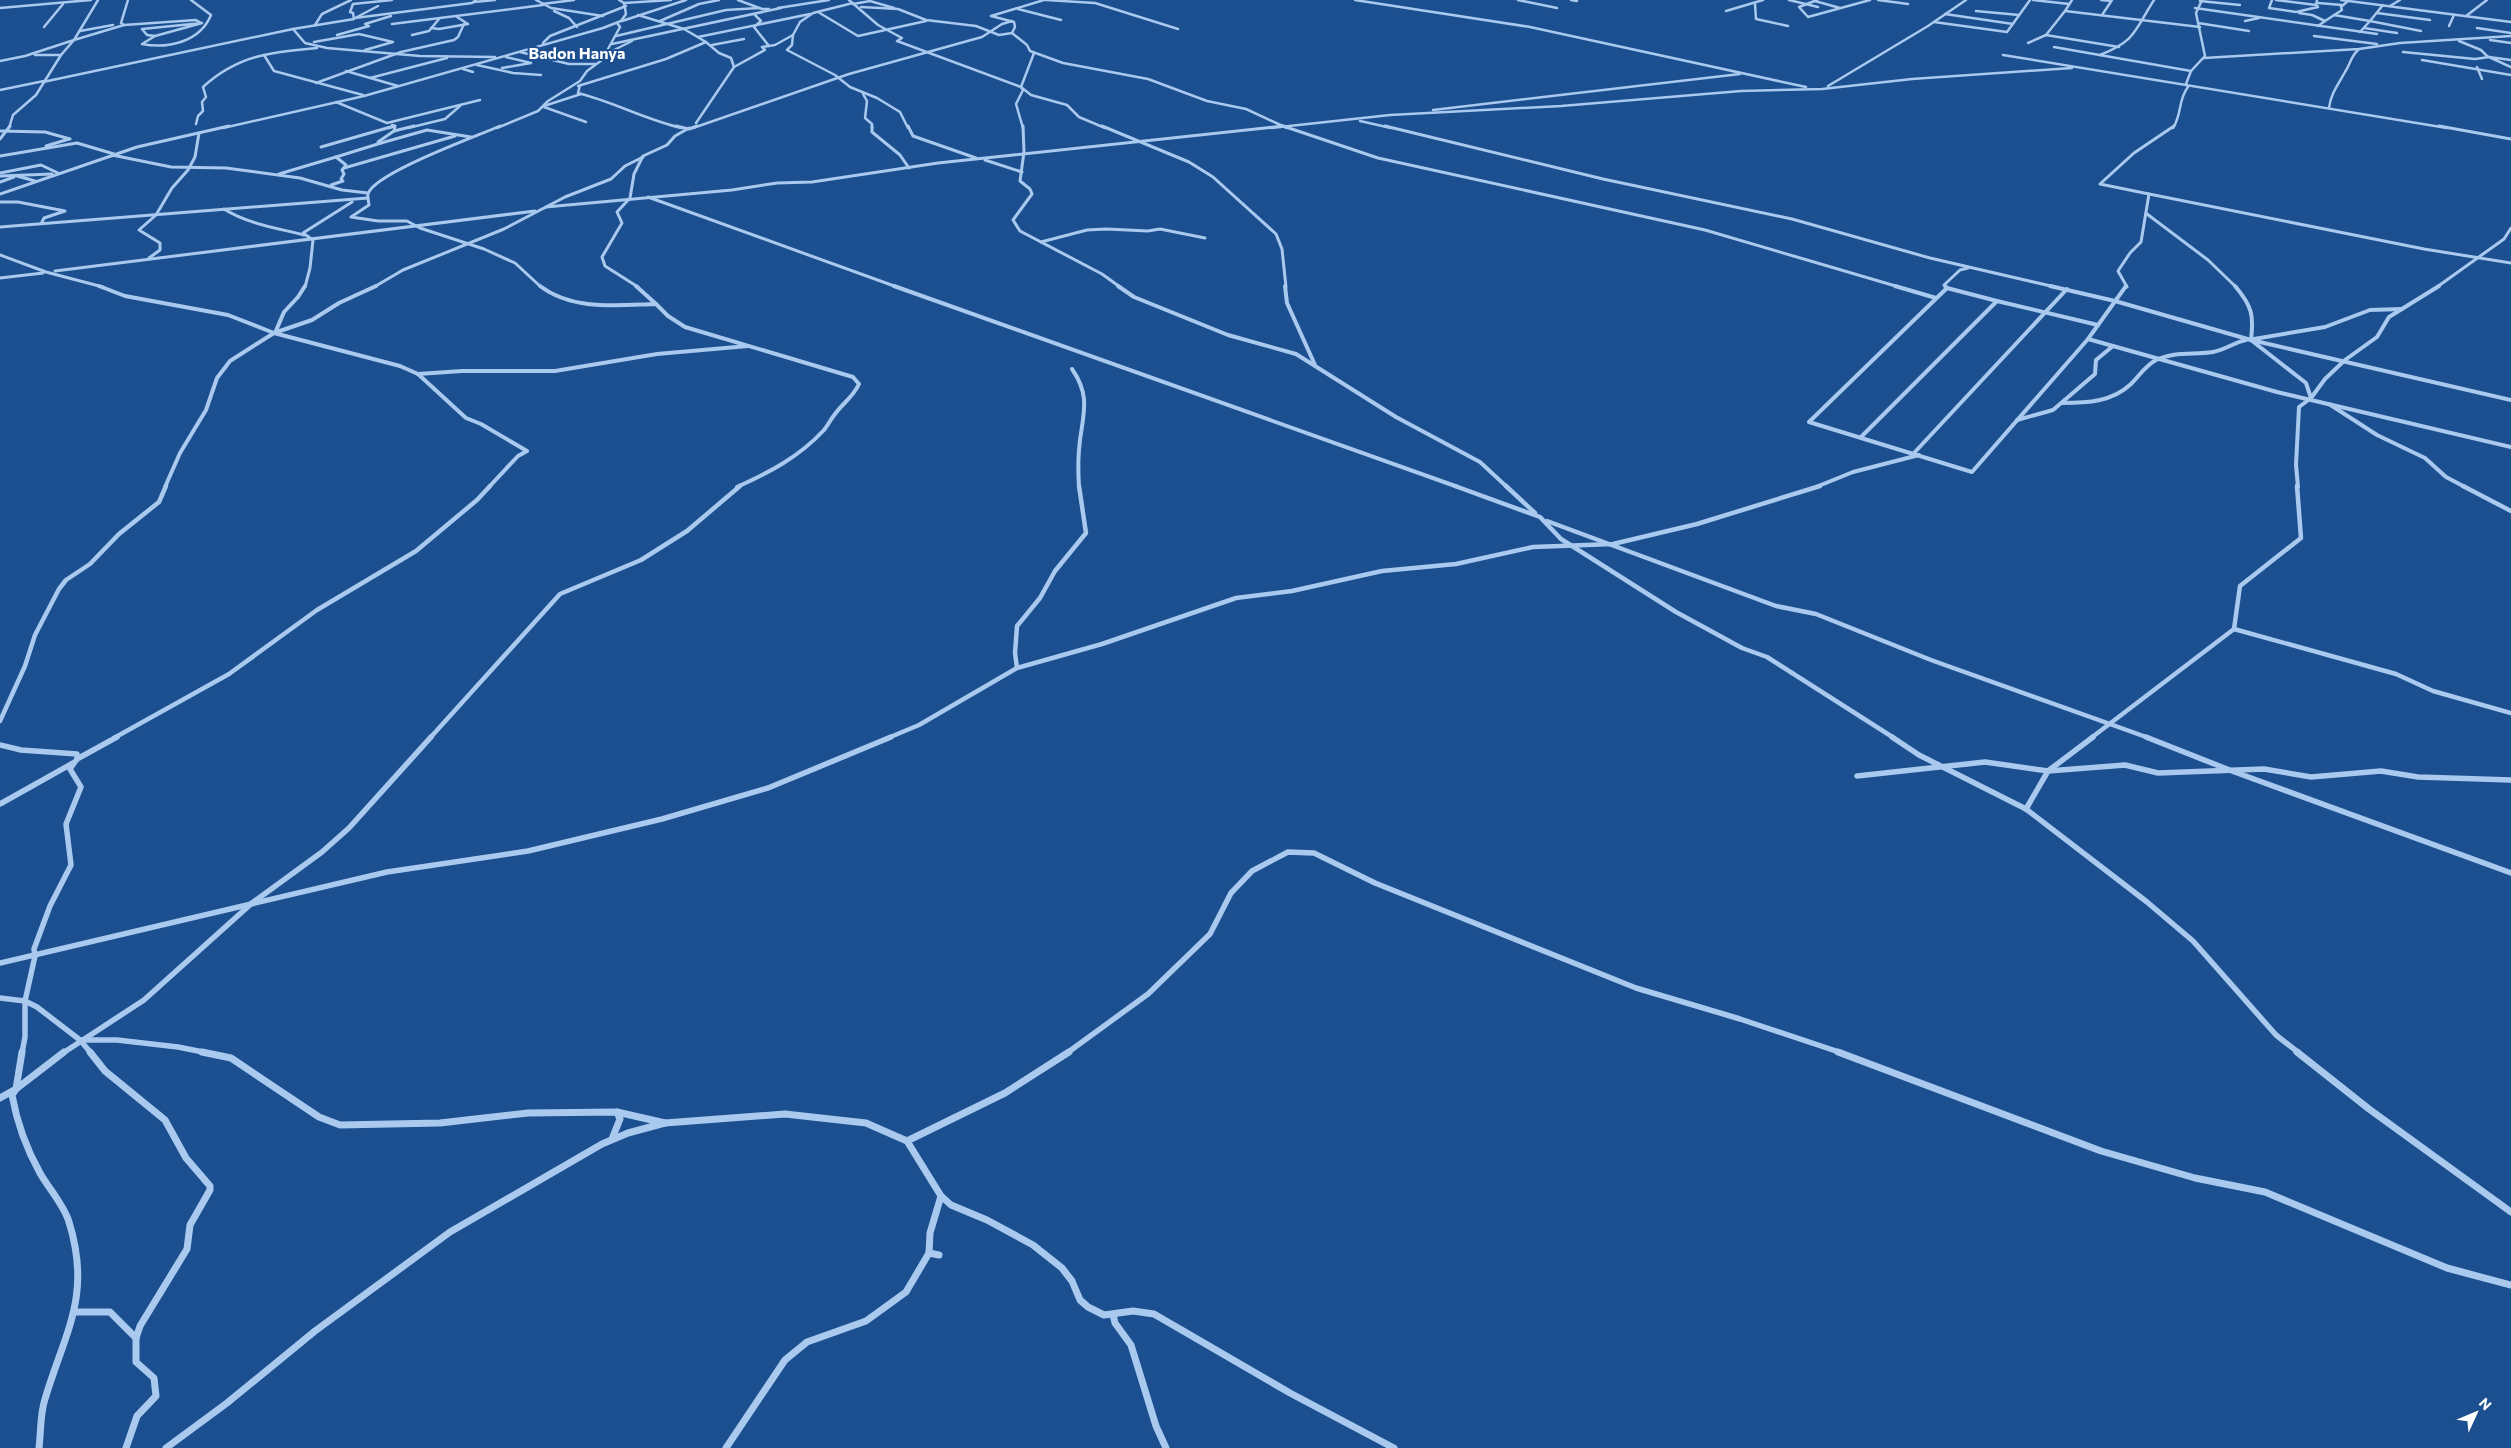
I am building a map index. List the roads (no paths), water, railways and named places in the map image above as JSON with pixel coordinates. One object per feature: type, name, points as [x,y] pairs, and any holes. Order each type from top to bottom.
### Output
[{"type":"street","points":[[0,8],[91,0]]},
{"type":"street","points":[[0,139],[13,115],[36,95],[61,55],[74,40],[98,0]]},
{"type":"street","points":[[123,24],[128,0]]},
{"type":"street","points":[[191,0],[210,12],[211,15],[204,30],[189,39],[164,45],[142,44],[155,36],[202,23]]},
{"type":"street","points":[[315,25],[322,14],[351,0]]},
{"type":"street","points":[[354,19],[353,13],[350,12],[353,4],[392,0]]},
{"type":"street","points":[[0,90],[292,29],[475,1],[495,0]]},
{"type":"street","points":[[536,0],[569,18],[572,24],[578,27]]},
{"type":"street","points":[[392,24],[457,17],[574,0]]},
{"type":"street","points":[[619,0],[625,5],[626,14],[621,21]]},
{"type":"street","points":[[540,46],[550,36],[578,27],[625,5],[670,0]]},
{"type":"street","points":[[0,194],[113,154],[364,96],[477,65],[686,0]]},
{"type":"street","points":[[660,21],[699,4],[719,0]]},
{"type":"street","points":[[738,0],[759,8]]},
{"type":"street","points":[[612,44],[781,8],[829,0]]},
{"type":"street","points":[[849,0],[886,30],[902,38],[897,41],[917,45],[928,52],[1021,87],[1031,95],[1066,105],[1079,118],[1102,125],[1140,143],[1190,162],[1213,177],[1276,234],[1282,249],[1287,303],[1315,366]]},
{"type":"street","points":[[698,36],[871,0]]},
{"type":"street","points":[[1013,21],[992,16],[1045,0],[1095,3],[1178,29]]},
{"type":"street","points":[[1355,0],[1530,27],[1822,89],[1934,22],[1966,0]]},
{"type":"street","points":[[1518,0],[1557,8]]},
{"type":"street","points":[[1571,0],[1577,1]]},
{"type":"street","points":[[1726,11],[1755,4],[1763,0]]},
{"type":"street","points":[[1789,0],[1818,7]]},
{"type":"street","points":[[1841,8],[1816,0],[1799,7],[1808,17],[1841,8],[1870,0]]},
{"type":"street","points":[[1880,0],[1908,4]]},
{"type":"street","points":[[1934,22],[2004,32],[2013,24],[2032,0],[2068,4]]},
{"type":"street","points":[[2028,43],[2046,35],[2066,11],[2068,4],[2072,0]]},
{"type":"street","points":[[2101,0],[2112,1]]},
{"type":"street","points":[[2099,56],[2119,47],[2133,36],[2137,26],[2154,0]]},
{"type":"street","points":[[2188,87],[2186,81],[2191,70],[2204,58],[2206,50],[2200,27],[2195,17],[2195,8],[2201,0],[2240,6]]},
{"type":"street","points":[[2272,0],[2269,8],[2312,15],[2325,21]]},
{"type":"street","points":[[2276,0],[2342,5],[2348,1]]},
{"type":"street","points":[[2341,0],[2511,22]]},
{"type":"street","points":[[2390,6],[2400,0]]},
{"type":"street","points":[[2466,16],[2487,0]]},
{"type":"street","points":[[865,1],[880,3],[928,20],[966,24],[999,35],[1012,33]]},
{"type":"street","points":[[2102,15],[2112,1]]},
{"type":"street","points":[[44,27],[60,5],[68,2]]},
{"type":"street","points":[[2296,12],[2318,7],[2317,3]]},
{"type":"street","points":[[1755,4],[1756,19],[1788,26]]},
{"type":"street","points":[[2318,26],[2342,10],[2342,5]]},
{"type":"street","points":[[2360,32],[2383,5]]},
{"type":"street","points":[[348,21],[378,6]]},
{"type":"street","points":[[858,7],[898,9]]},
{"type":"street","points":[[431,8],[440,19]]},
{"type":"street","points":[[616,36],[664,23],[726,10],[781,8]]},
{"type":"street","points":[[2195,8],[2377,34]]},
{"type":"street","points":[[1017,9],[1061,20]]},
{"type":"street","points":[[552,10],[576,11],[603,16]]},
{"type":"street","points":[[1976,11],[2019,16]]},
{"type":"street","points":[[2066,11],[2200,27]]},
{"type":"street","points":[[2430,24],[2433,12]]},
{"type":"street","points":[[815,13],[858,36],[928,20]]},
{"type":"street","points":[[815,13],[800,22],[793,35],[792,45],[787,50],[863,94],[877,98],[900,112],[913,136],[1022,172]]},
{"type":"street","points":[[2377,13],[2430,20]]},
{"type":"street","points":[[330,39],[351,30],[369,26],[365,24],[384,19],[393,14]]},
{"type":"street","points":[[755,14],[754,16],[761,21],[754,26],[769,46]]},
{"type":"street","points":[[1945,14],[2013,24]]},
{"type":"street","points":[[638,15],[684,29],[698,36],[712,45],[719,53],[731,58],[734,67]]},
{"type":"street","points":[[2334,15],[2421,32]]},
{"type":"street","points":[[2449,26],[2454,15]]},
{"type":"street","points":[[412,35],[468,24],[457,17]]},
{"type":"street","points":[[2245,21],[2262,17]]},
{"type":"street","points":[[425,33],[440,19]]},
{"type":"street","points":[[79,31],[123,24],[196,20],[202,23]]},
{"type":"street","points":[[0,721],[25,666],[35,635],[59,589],[66,580],[90,564],[119,534],[159,502],[180,453],[206,410],[217,378],[230,361],[274,333],[312,320],[340,303],[360,296],[403,270],[504,230],[564,196],[611,179],[625,166],[667,145],[675,136],[689,129],[839,79],[982,37],[988,31],[1013,21]]},
{"type":"street","points":[[1012,33],[1015,27],[1013,21]]},
{"type":"street","points":[[155,36],[147,35],[142,29],[208,23]]},
{"type":"street","points":[[544,107],[548,100],[577,83],[606,54],[620,27],[617,23]]},
{"type":"street","points":[[2198,23],[2249,31]]},
{"type":"street","points":[[25,56],[123,24]]},
{"type":"street","points":[[316,83],[397,54],[457,39],[464,24]]},
{"type":"street","points":[[431,28],[439,30]]},
{"type":"street","points":[[2364,28],[2397,33]]},
{"type":"street","points":[[2476,28],[2511,35]]},
{"type":"street","points":[[292,29],[305,43],[323,47],[397,54],[502,57],[530,63],[497,69]]},
{"type":"street","points":[[1012,33],[1034,53],[1067,64],[1148,79],[1207,102],[1246,110],[1282,126],[1386,160],[1717,233],[1758,247],[1936,298]]},
{"type":"street","points":[[314,42],[359,34],[393,42],[360,51]]},
{"type":"street","points":[[304,234],[322,220],[368,195],[374,185],[402,168],[544,107],[581,94],[599,98],[665,124],[689,129],[700,121],[711,99],[734,67],[765,50],[762,47],[769,46],[793,35]]},
{"type":"street","points":[[2046,35],[2119,47]]},
{"type":"street","points":[[2204,58],[2360,49],[2384,45],[2480,39],[2511,35]]},
{"type":"street","points":[[2314,36],[2384,45]]},
{"type":"street","points":[[712,45],[744,39]]},
{"type":"street","points":[[2480,39],[2511,43]]},
{"type":"street","points":[[606,54],[614,52],[634,40]]},
{"type":"street","points":[[2457,40],[2482,50],[2489,57],[2511,67]]},
{"type":"street","points":[[563,90],[666,59],[706,42]]},
{"type":"street","points":[[2499,46],[2505,42]]},
{"type":"street","points":[[196,124],[198,116],[203,111],[202,102],[206,97],[203,87],[225,67],[240,60],[264,55],[323,47]]},
{"type":"street","points":[[2054,47],[2191,70]]},
{"type":"street","points":[[2329,108],[2331,94],[2347,70],[2348,62],[2352,55],[2360,49]]},
{"type":"street","points":[[520,52],[569,64],[597,64]]},
{"type":"street","points":[[2403,52],[2475,59],[2489,57],[2511,60]]},
{"type":"street","points":[[1034,53],[1021,87],[1023,90],[1016,104],[1022,118],[1025,154],[1020,181],[1030,189],[1032,194],[1013,220],[1020,231],[1102,274],[1134,297],[1228,334],[1283,349],[1315,366],[1396,417],[1480,462],[1550,524],[1776,606],[1816,614],[1931,660],[2111,723],[2232,771],[2511,873]]},
{"type":"street","points":[[0,60],[25,56],[61,55]]},
{"type":"street","points":[[264,55],[274,71],[364,96]]},
{"type":"street","points":[[2003,55],[2072,68],[2329,108],[2511,139]]},
{"type":"street","points":[[370,78],[452,56]]},
{"type":"street","points":[[2475,59],[2482,79]]},
{"type":"street","points":[[2422,60],[2511,74]]},
{"type":"street","points":[[477,65],[513,73],[541,75]]},
{"type":"street","points":[[1393,115],[1553,106],[1741,92],[1822,89],[1912,79],[2072,68]]},
{"type":"street","points":[[462,69],[472,72]]},
{"type":"street","points":[[346,71],[398,86]]},
{"type":"street","points":[[546,207],[732,190],[777,183],[812,182],[980,159],[1140,143],[1208,133],[1356,120],[1746,74]]},
{"type":"street","points":[[580,85],[578,92],[581,94]]},
{"type":"street","points":[[2188,87],[2181,96],[2181,114],[2173,129],[2153,138],[2100,184],[2511,262]]},
{"type":"street","points":[[863,94],[867,102],[864,118],[872,124],[872,132],[900,155],[909,168]]},
{"type":"street","points":[[387,123],[480,100]]},
{"type":"street","points":[[336,102],[387,123],[395,129]]},
{"type":"street","points":[[321,147],[445,119],[465,104]]},
{"type":"street","points":[[544,107],[586,122]]},
{"type":"street","points":[[1356,120],[1435,137],[1488,152],[1612,181],[1792,220],[1973,268],[2115,301],[2250,340],[2345,360],[2511,400]]},
{"type":"street","points":[[381,143],[378,141],[395,129]]},
{"type":"street","points":[[275,175],[427,130],[455,136],[473,137]]},
{"type":"street","points":[[2,133],[45,132],[70,139],[40,148],[43,150]]},
{"type":"street","points":[[148,258],[160,250],[160,243],[139,230],[156,215],[172,188],[195,157],[199,133]]},
{"type":"street","points":[[344,168],[455,136]]},
{"type":"street","points":[[0,156],[78,143],[154,164],[188,168],[226,168],[300,178],[368,195]]},
{"type":"street","points":[[331,185],[343,181],[341,179],[346,165],[336,157]]},
{"type":"street","points":[[0,1098],[16,1089],[80,1040],[144,1000],[252,902],[322,852],[349,828],[560,594],[641,560],[687,531],[737,486],[773,471],[793,458],[825,429],[835,413],[858,389],[859,384],[853,377],[685,327],[668,316],[642,290],[602,263],[604,252],[622,223],[617,212],[630,198],[634,174],[643,157]]},
{"type":"street","points":[[0,174],[41,165],[57,174]]},
{"type":"street","points":[[0,174],[57,174]]},
{"type":"street","points":[[0,182],[17,175],[36,180],[34,183]]},
{"type":"street","points":[[1973,268],[1960,270],[1944,285],[1946,288],[1809,422],[1972,472],[2088,339],[2127,287],[2118,271],[2130,253],[2141,242],[2144,231],[2142,225],[2147,214],[2149,194]]},
{"type":"street","points":[[368,195],[369,205],[351,217],[378,221],[402,220],[510,259],[544,290],[559,298],[602,306],[656,304]]},
{"type":"street","points":[[648,197],[776,245],[836,264],[948,306],[1540,516],[1561,539],[1619,574],[1676,612],[1742,648],[1775,662],[1836,699],[1919,755],[2026,809],[2147,902],[2193,941],[2276,1035],[2369,1109],[2511,1212]]},
{"type":"street","points":[[0,202],[20,200],[38,206],[56,206],[65,211],[44,218],[42,222]]},
{"type":"street","points":[[0,227],[42,222],[105,220],[224,208],[356,200]]},
{"type":"street","points":[[224,208],[235,216],[304,234],[312,238]]},
{"type":"street","points":[[0,278],[541,210]]},
{"type":"street","points":[[2147,214],[2188,242],[2236,285],[2254,318],[2250,340]]},
{"type":"street","points":[[2026,809],[2048,771],[2234,629],[2240,586],[2301,538],[2296,465],[2299,407],[2311,398],[2325,379],[2345,360],[2377,337],[2389,317],[2452,278],[2504,239],[2511,228]]},
{"type":"street","points":[[1040,242],[1062,238],[1087,230],[1106,229],[1148,231],[1160,229],[1205,238]]},
{"type":"street","points":[[274,333],[282,324],[284,312],[305,287],[312,261],[310,256],[312,238]]},
{"type":"street","points":[[0,254],[46,272]]},
{"type":"street","points":[[0,804],[229,674],[317,610],[416,551],[477,500],[518,456],[527,451],[482,424],[466,418],[418,374],[400,366],[274,333],[228,315],[125,296],[117,291],[52,272]]},
{"type":"street","points":[[1946,288],[2098,325]]},
{"type":"street","points":[[0,963],[252,902],[387,872],[528,852],[662,819],[768,788],[919,725],[1012,673],[1017,668],[1102,644],[1236,598],[1292,591],[1382,571],[1456,564],[1533,547],[1613,544],[1698,524],[1765,501],[1826,484],[1853,472],[1916,454],[2066,289]]},
{"type":"street","points":[[1861,437],[1998,301]]},
{"type":"street","points":[[2062,403],[2093,402],[2113,398],[2130,385],[2148,364],[2161,359],[2185,353],[2224,349],[2238,341],[2325,327],[2370,310],[2402,310]]},
{"type":"street","points":[[2088,339],[2277,392],[2311,398],[2511,447]]},
{"type":"street","points":[[2250,340],[2306,383],[2311,398]]},
{"type":"street","points":[[418,374],[462,371],[555,372],[657,354],[749,346]]},
{"type":"street","points":[[2016,420],[2053,410],[2096,374],[2096,360],[2113,346]]},
{"type":"street","points":[[1017,668],[1014,653],[1017,626],[1040,598],[1055,571],[1086,533],[1079,495],[1079,451],[1087,401],[1081,380],[1072,369]]},
{"type":"street","points":[[2326,402],[2377,436],[2425,458],[2446,477],[2511,511]]},
{"type":"street","points":[[2234,629],[2396,674],[2433,691],[2511,713]]},
{"type":"street","points":[[0,745],[20,750],[77,754],[70,769],[81,787],[78,799],[66,824],[71,865],[36,940],[35,956],[25,1002],[24,1037],[16,1089],[12,1095],[18,1126],[39,1171],[62,1206],[74,1239],[79,1280],[75,1312],[44,1401],[39,1448]]},
{"type":"street","points":[[1857,776],[1985,762],[2048,771],[2125,765],[2158,773],[2264,769],[2311,777],[2381,770],[2418,777],[2511,780]]},
{"type":"street","points":[[907,1141],[1005,1093],[1102,1029],[1148,994],[1202,943],[1210,934],[1230,893],[1246,876],[1272,858],[1288,852],[1301,851],[1328,858],[1375,883],[1636,988],[1740,1019],[1880,1066],[2101,1151],[2194,1178],[2265,1192],[2447,1268],[2511,1285]]},
{"type":"street","points":[[0,998],[25,1002],[37,1007],[80,1040],[105,1071],[166,1120],[186,1158],[210,1186],[210,1190],[190,1225],[187,1249],[146,1315],[136,1338],[136,1362],[154,1378],[156,1396],[137,1416],[126,1448]]},
{"type":"street","points":[[80,1040],[116,1040],[161,1045],[231,1058],[319,1117],[340,1125],[440,1123],[528,1113],[617,1112],[665,1123]]},
{"type":"street","points":[[612,1139],[619,1123],[617,1112]]},
{"type":"street","points":[[166,1448],[228,1403],[315,1331],[450,1232],[612,1139],[665,1123],[785,1114],[866,1123],[907,1141],[941,1196],[951,1205],[987,1220],[1033,1245],[1062,1268],[1072,1281],[1080,1300],[1088,1308],[1104,1315],[1133,1311],[1154,1314],[1290,1392],[1394,1448]]},
{"type":"street","points":[[726,1448],[785,1360],[807,1342],[866,1321],[906,1292],[929,1253],[930,1233],[941,1196]]},
{"type":"street","points":[[929,1253],[939,1255]]},
{"type":"street","points":[[75,1312],[110,1312],[136,1338]]},
{"type":"street","points":[[1113,1315],[1115,1323],[1131,1345],[1156,1426],[1166,1448]]},
{"type":"district","name":"Badon Hanya","points":[[577,52]]}]
